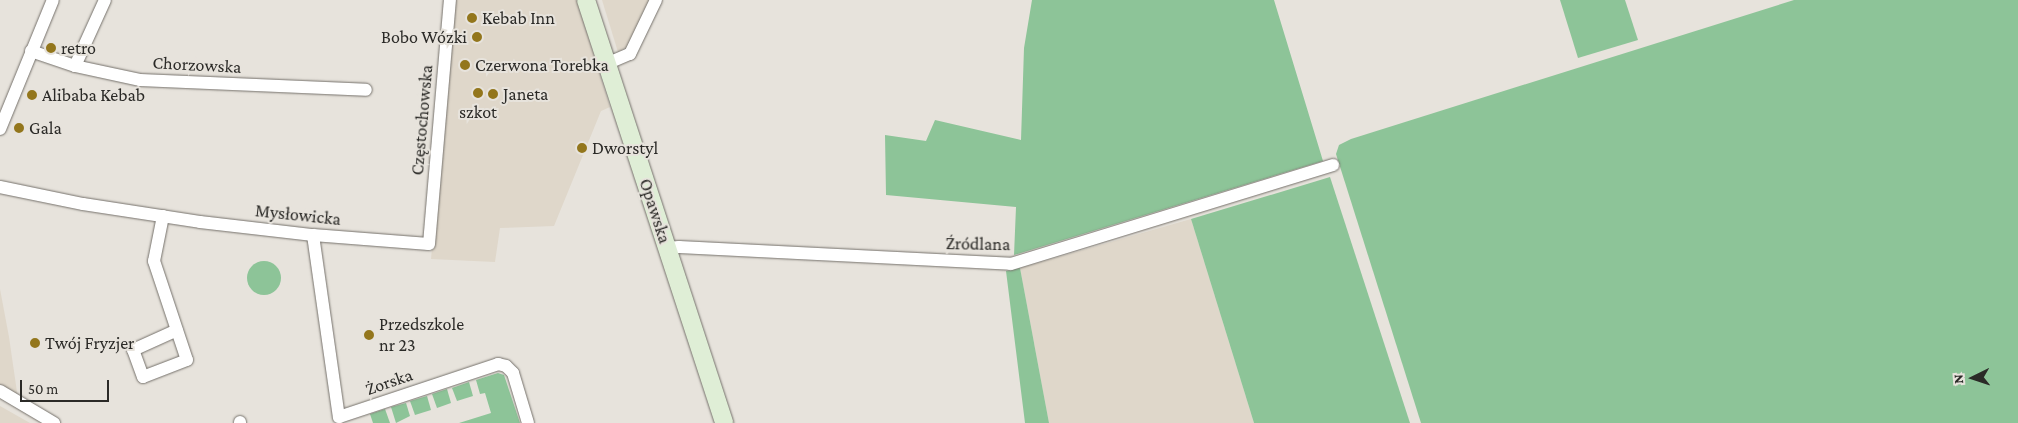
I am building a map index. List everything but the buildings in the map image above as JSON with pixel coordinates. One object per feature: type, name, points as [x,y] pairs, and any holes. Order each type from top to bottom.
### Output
[{"type":"main road","name":"Opawska","points":[[586,0],[724,423]]},
{"type":"street","points":[[0,128],[53,0]]},
{"type":"street","points":[[75,66],[105,0]]},
{"type":"street","name":"Częstochowska","points":[[429,244],[450,0]]},
{"type":"street","points":[[606,64],[630,54],[656,0]]},
{"type":"street","name":"Chorzowska","points":[[31,51],[75,66],[140,80],[366,90]]},
{"type":"street","name":"Źródlana","points":[[668,248],[679,246],[1011,264],[1333,165]]},
{"type":"street","name":"Mysłowicka","points":[[0,187],[83,204],[313,236],[429,244]]},
{"type":"street","points":[[163,216],[154,261],[177,330]]},
{"type":"street","name":"Żorska","points":[[313,236],[339,418],[498,364],[506,366],[513,373],[528,423]]},
{"type":"street","points":[[0,392],[54,423]]},
{"type":"shaded area","points":[[454,0],[577,0],[610,107],[601,111],[554,226],[500,228],[495,262],[431,259]]},
{"type":"shaded area","points":[[602,0],[650,0],[629,46],[618,52]]},
{"type":"shaded area","points":[[1191,219],[1254,423],[1049,423],[1020,268]]},
{"type":"shaded area","points":[[0,289],[9,337],[18,399],[0,388]]},
{"type":"shaded area","points":[[0,406],[30,423],[0,423]]},
{"type":"green space","points":[[1032,0],[1274,0],[1323,161],[1014,255],[1016,207],[886,195],[885,135],[926,141],[935,120],[1021,140],[1024,48]]},
{"type":"green space","points":[[1560,0],[1625,0],[1638,40],[1578,58]]},
{"type":"green space","points":[[1794,0],[2018,0],[2018,423],[1421,423],[1336,154],[1339,145],[1351,139]]},
{"type":"green space","points":[[1330,177],[1410,423],[1254,423],[1191,219]]},
{"type":"green space","points":[[264,261],[276,266],[281,278],[276,290],[264,295],[252,290],[247,278],[252,266]]},
{"type":"green space","points":[[1020,268],[1049,423],[1025,423],[1006,271]]},
{"type":"green space","points":[[498,373],[504,375],[520,423],[459,423],[491,413],[485,393],[480,394],[476,380]]},
{"type":"green space","points":[[469,382],[473,396],[457,401],[452,388]]},
{"type":"green space","points":[[447,389],[451,403],[437,408],[432,394]]},
{"type":"green space","points":[[427,396],[431,410],[415,415],[410,401]]},
{"type":"green space","points":[[406,403],[410,416],[396,423],[391,407]]},
{"type":"green space","points":[[385,409],[390,423],[373,423],[370,414]]},
{"type":"place","name":"Kebab Inn","points":[[472,18]]},
{"type":"place","name":"Bobo Wózki","points":[[477,37]]},
{"type":"place","name":"retro","points":[[51,48]]},
{"type":"place","name":"Czerwona Torebka","points":[[465,65]]},
{"type":"place","name":"szkot","points":[[478,93]]},
{"type":"place","name":"Janeta","points":[[493,94]]},
{"type":"place","name":"Alibaba Kebab","points":[[32,95]]},
{"type":"place","name":"Gala","points":[[19,128]]},
{"type":"place","name":"Dworstyl","points":[[582,148]]},
{"type":"place","name":"Przedszkole nr 23","points":[[369,335]]},
{"type":"place","name":"Twój Fryzjer","points":[[35,343]]}]
